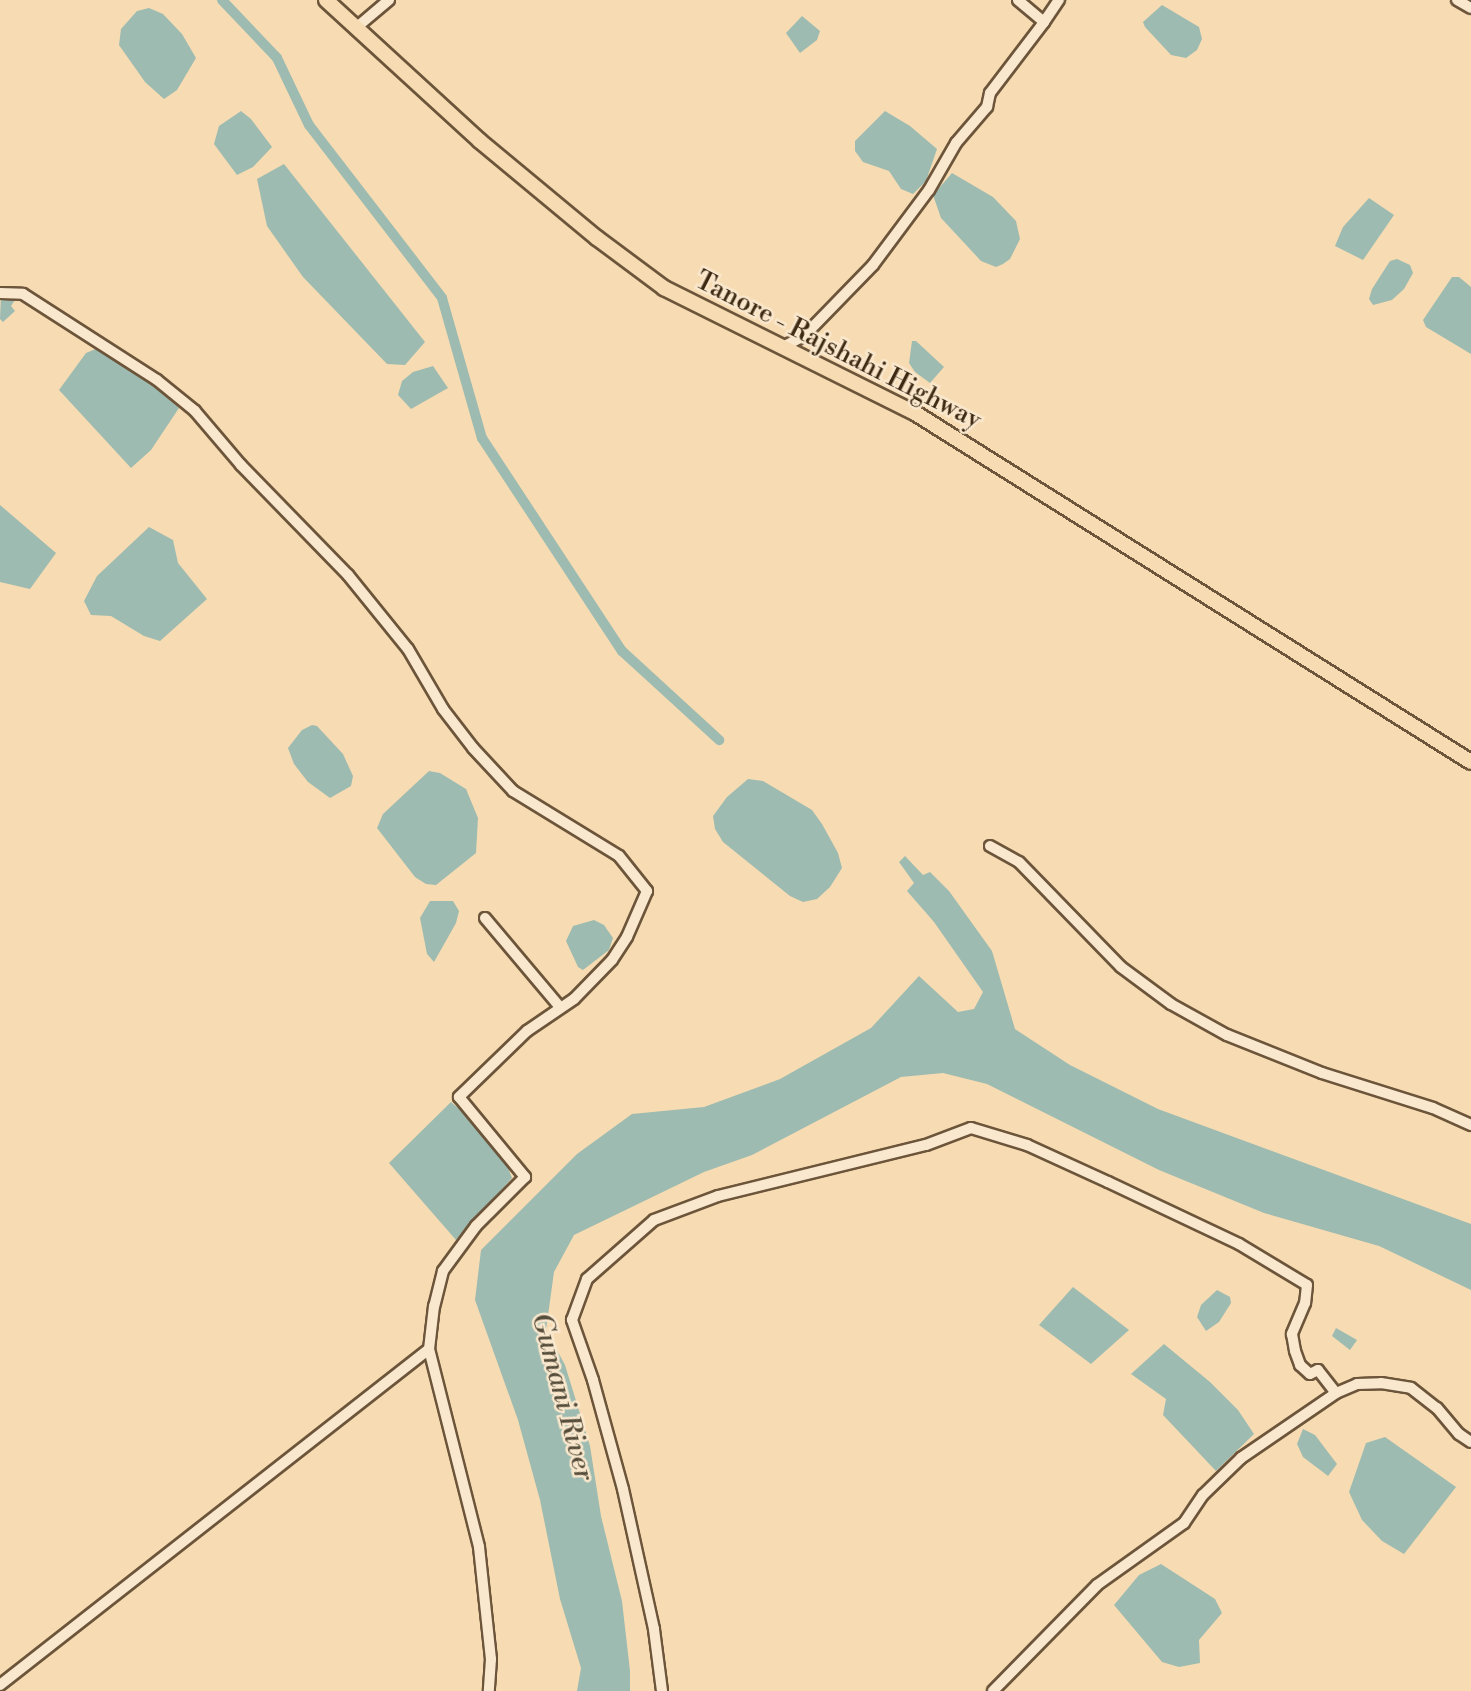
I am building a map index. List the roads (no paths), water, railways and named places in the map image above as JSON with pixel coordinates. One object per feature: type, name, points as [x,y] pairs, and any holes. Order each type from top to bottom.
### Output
[{"type":"main road","name":"Tanore - Rajshahi Highway","points":[[326,0],[480,141],[597,238],[664,288],[915,413],[1471,762]]},
{"type":"street","points":[[357,27],[389,0]]},
{"type":"street","points":[[1018,0],[1044,22]]},
{"type":"street","points":[[781,348],[804,336],[879,258],[929,190],[956,143],[987,107],[990,93],[1059,0]]},
{"type":"street","points":[[1457,0],[1471,8]]},
{"type":"street","points":[[0,293],[23,294],[157,380],[195,411],[241,465],[348,575],[408,649],[443,709],[472,748],[513,791],[620,856],[647,891],[627,937],[612,960],[574,999],[527,1031],[459,1097],[525,1177],[476,1226],[443,1270],[430,1326],[429,1349],[479,1547],[491,1659],[489,1691]]},
{"type":"street","points":[[990,846],[1018,862],[1121,967],[1171,1004],[1227,1035],[1322,1073],[1433,1108],[1471,1125]]},
{"type":"street","points":[[485,918],[559,1007]]},
{"type":"street","points":[[662,1691],[654,1629],[623,1489],[593,1380],[572,1320],[587,1279],[654,1220],[718,1196],[926,1145],[971,1128],[1027,1145],[1108,1182],[1239,1244],[1307,1285],[1305,1303],[1292,1334],[1295,1351],[1300,1365],[1310,1374],[1318,1370],[1336,1393]]},
{"type":"street","points":[[0,1685],[429,1349]]},
{"type":"street","points":[[993,1691],[1097,1585],[1184,1523],[1203,1495],[1241,1458],[1336,1393],[1357,1384],[1381,1383],[1410,1388],[1437,1408],[1459,1434],[1471,1441]]},
{"type":"water","points":[[1162,5],[1199,27],[1202,39],[1197,50],[1186,58],[1171,55],[1145,27],[1143,22]]},
{"type":"water","points":[[149,8],[163,14],[182,34],[196,58],[177,90],[164,99],[145,82],[119,45],[121,29],[137,11]]},
{"type":"water","points":[[802,16],[820,31],[817,40],[800,53],[786,33]]},
{"type":"water","points":[[241,111],[251,119],[272,147],[253,167],[237,175],[214,144],[219,126]]},
{"type":"water","points":[[885,111],[910,126],[937,149],[926,181],[913,194],[901,189],[889,171],[863,162],[855,151],[855,141]]},
{"type":"water","points":[[284,164],[425,342],[405,365],[387,364],[303,277],[267,226],[257,179]]},
{"type":"water","points":[[952,173],[993,197],[1016,221],[1020,239],[1010,259],[1003,264],[996,267],[981,261],[941,218],[933,195]]},
{"type":"water","points":[[1369,198],[1394,215],[1363,260],[1335,246],[1343,227]]},
{"type":"water","points":[[1397,259],[1410,265],[1413,273],[1404,289],[1392,300],[1373,305],[1369,299],[1372,289],[1390,261]]},
{"type":"water","points":[[1452,277],[1459,277],[1471,287],[1471,354],[1426,327],[1423,320]]},
{"type":"water","points":[[1,295],[15,300],[11,306],[15,311],[3,322],[0,319]]},
{"type":"water","points":[[912,341],[916,341],[944,367],[930,383],[915,372],[909,363]]},
{"type":"water","points":[[98,348],[137,371],[179,408],[151,450],[131,468],[59,390],[86,353]]},
{"type":"water","points":[[433,366],[448,388],[411,409],[398,395],[402,381],[413,372]]},
{"type":"water","points":[[0,505],[56,553],[30,589],[0,582]]},
{"type":"water","points":[[149,527],[173,540],[178,563],[207,599],[160,641],[144,636],[111,616],[91,615],[84,601],[97,576]]},
{"type":"water","points":[[312,725],[317,726],[343,754],[353,776],[351,786],[330,798],[308,782],[294,764],[288,748],[302,730]]},
{"type":"water","points":[[429,771],[440,773],[466,789],[478,818],[476,853],[436,885],[426,884],[415,877],[377,828],[383,814]]},
{"type":"water","points":[[748,779],[763,781],[812,810],[822,824],[838,853],[842,868],[830,887],[817,899],[803,902],[790,896],[723,842],[715,829],[713,816],[727,797]]},
{"type":"water","name":"Gumani River","points":[[905,856],[923,875],[930,872],[949,891],[992,951],[1015,1029],[1070,1065],[1158,1109],[1471,1224],[1471,1290],[1379,1246],[1264,1213],[1159,1170],[987,1084],[943,1073],[901,1077],[752,1155],[704,1172],[574,1235],[554,1272],[546,1330],[565,1365],[590,1446],[601,1516],[622,1601],[630,1671],[630,1691],[577,1691],[581,1668],[560,1599],[540,1500],[518,1420],[475,1300],[481,1250],[577,1154],[632,1114],[704,1107],[780,1079],[871,1028],[919,976],[958,1012],[974,1009],[983,992],[934,922],[907,891],[914,883],[899,862]]},
{"type":"water","points":[[430,901],[453,901],[459,911],[456,923],[434,962],[427,954],[420,918]]},
{"type":"water","points":[[594,920],[604,925],[613,938],[609,950],[583,970],[578,967],[566,941],[573,926]]},
{"type":"water","points":[[451,1102],[474,1122],[505,1160],[512,1178],[456,1240],[389,1163]]},
{"type":"water","points":[[1073,1287],[1129,1330],[1091,1364],[1039,1325]]},
{"type":"water","points":[[1217,1290],[1230,1297],[1231,1303],[1219,1322],[1206,1331],[1197,1317],[1201,1305]]},
{"type":"water","points":[[1336,1328],[1357,1340],[1350,1350],[1332,1336]]},
{"type":"water","points":[[1164,1344],[1210,1382],[1238,1410],[1254,1434],[1216,1471],[1163,1415],[1166,1399],[1131,1374]]},
{"type":"water","points":[[1303,1429],[1315,1435],[1337,1464],[1328,1476],[1303,1457],[1297,1444]]},
{"type":"water","points":[[1385,1437],[1456,1487],[1404,1554],[1382,1541],[1362,1520],[1349,1492],[1366,1443]]},
{"type":"water","points":[[1161,1564],[1215,1599],[1222,1613],[1199,1640],[1200,1663],[1179,1667],[1162,1662],[1114,1605],[1139,1575]]},
{"type":"waterway","points":[[222,0],[277,58],[309,125],[442,298],[482,438],[622,651],[719,740]]}]
